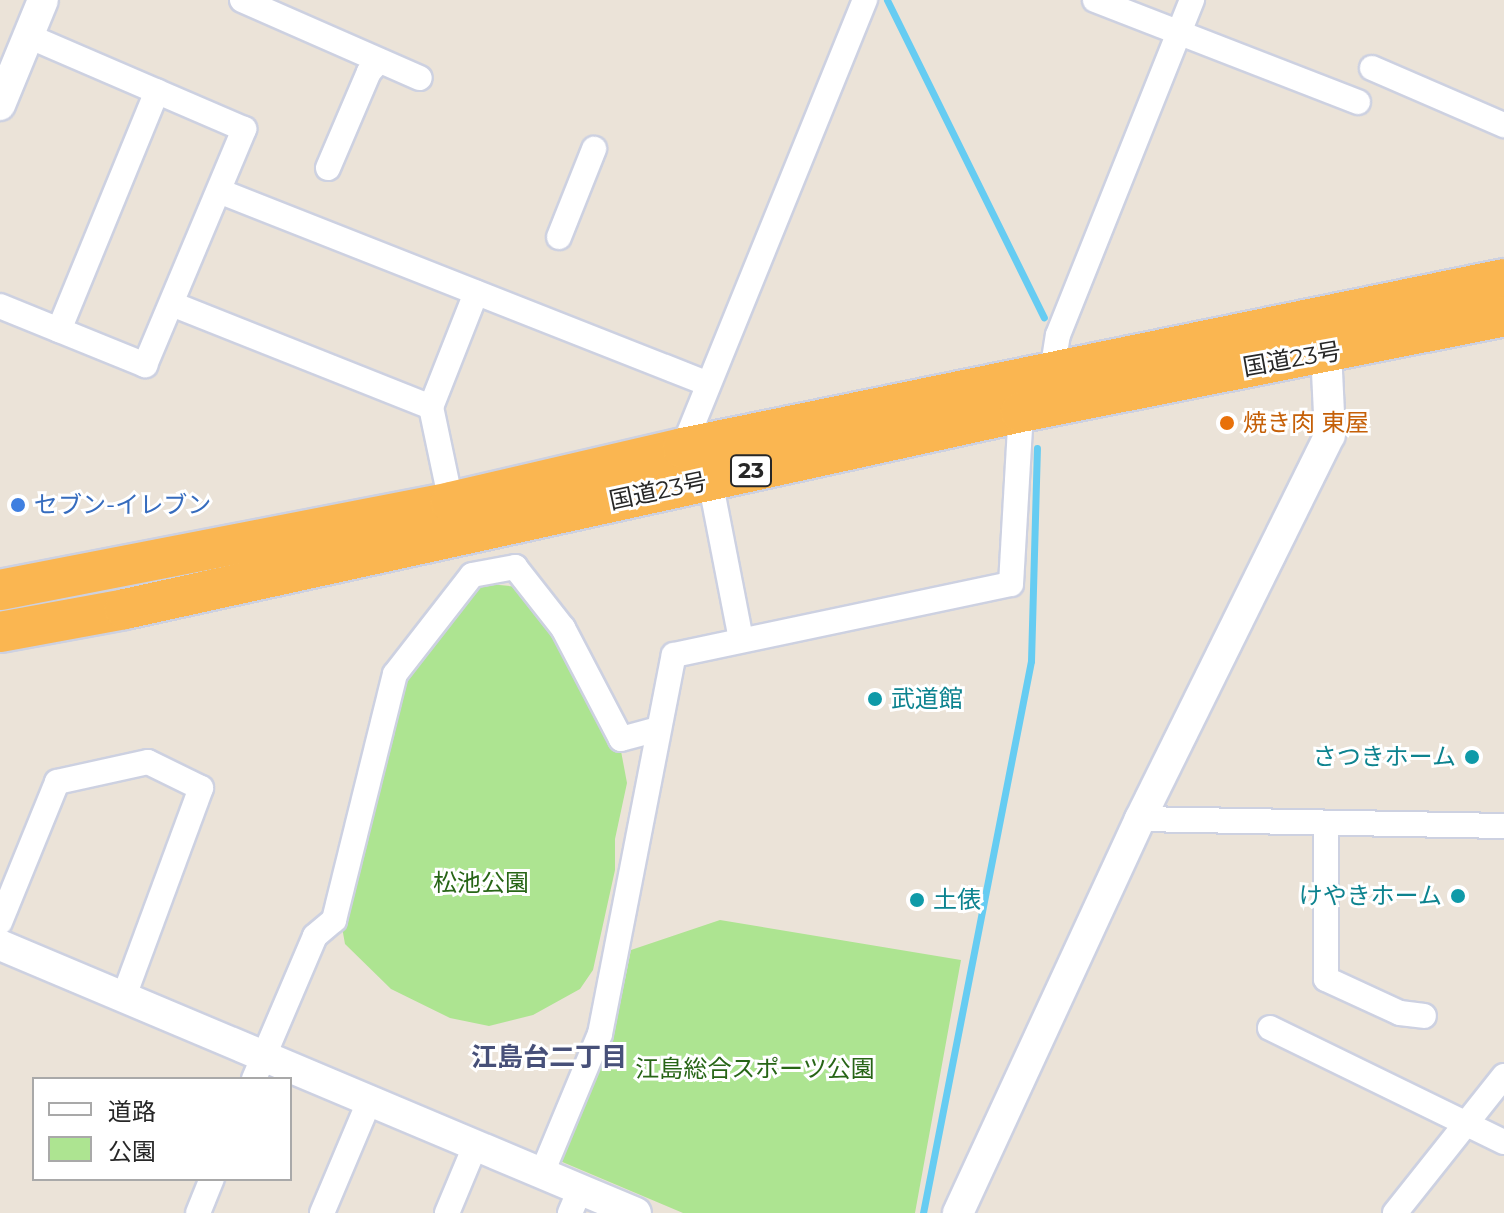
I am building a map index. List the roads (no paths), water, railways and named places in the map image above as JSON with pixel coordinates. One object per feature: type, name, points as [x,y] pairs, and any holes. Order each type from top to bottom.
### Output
[{"type":"highway","name":"国道23号","points":[[0,632],[1021,412],[1326,334],[1504,279]]},
{"type":"highway","name":"国道23号","points":[[0,590],[451,502],[683,448],[1052,372],[1326,334],[1504,316]]},
{"type":"street","points":[[0,105],[43,0]]},
{"type":"street","points":[[242,0],[286,9],[379,61],[420,78]]},
{"type":"street","points":[[683,448],[706,383],[865,0]]},
{"type":"street","points":[[1095,0],[1358,102]]},
{"type":"street","points":[[1052,372],[1058,335],[1192,0]]},
{"type":"street","points":[[0,306],[145,365],[244,129],[28,36]]},
{"type":"street","points":[[328,168],[369,72],[379,61]]},
{"type":"street","points":[[1372,68],[1504,125]]},
{"type":"street","points":[[59,330],[157,91]]},
{"type":"street","points":[[559,237],[594,149]]},
{"type":"street","points":[[219,191],[706,383]]},
{"type":"street","points":[[451,502],[431,407],[476,293]]},
{"type":"street","points":[[172,304],[431,407]]},
{"type":"street","points":[[958,1213],[1140,819],[1330,435],[1326,334]]},
{"type":"street","points":[[542,1173],[600,1034],[674,655],[1011,584],[1021,412]]},
{"type":"street","points":[[710,480],[741,639]]},
{"type":"street","points":[[258,1068],[315,936],[334,920],[395,674],[472,575],[515,567],[563,628],[621,739],[659,729]]},
{"type":"street","points":[[0,922],[57,782],[148,762],[201,788],[124,996]]},
{"type":"street","points":[[1140,819],[1504,826]]},
{"type":"street","points":[[1326,823],[1326,979],[1400,1013],[1424,1016]]},
{"type":"street","points":[[0,945],[124,996],[258,1068],[287,1077]]},
{"type":"street","points":[[1270,1028],[1504,1142]]},
{"type":"street","points":[[1395,1213],[1504,1076]]},
{"type":"street","points":[[292,1078],[369,1102],[542,1173],[575,1202],[636,1213]]},
{"type":"street","points":[[322,1213],[369,1102]]},
{"type":"street","points":[[447,1213],[475,1146]]},
{"type":"street","points":[[198,1213],[211,1181]]},
{"type":"waterway","points":[[887,0],[1044,317]]},
{"type":"waterway","points":[[923,1213],[1031,661],[1037,448]]},
{"type":"place","name":"焼き肉 東屋","points":[[1227,423]]},
{"type":"place","name":"セブン-イレブン","points":[[18,505]]},
{"type":"place","name":"武道館","points":[[875,699]]},
{"type":"place","name":"さつきホーム","points":[[1472,757]]},
{"type":"place","name":"けやきホーム","points":[[1458,896]]},
{"type":"place","name":"土俵","points":[[917,900]]},
{"type":"district","name":"江島台二丁目","points":[[549,1058]]},
{"type":"park label","name":"松池公園","points":[[481,883]]},
{"type":"park label","name":"江島総合スポーツ公園","points":[[755,1069]]}]
